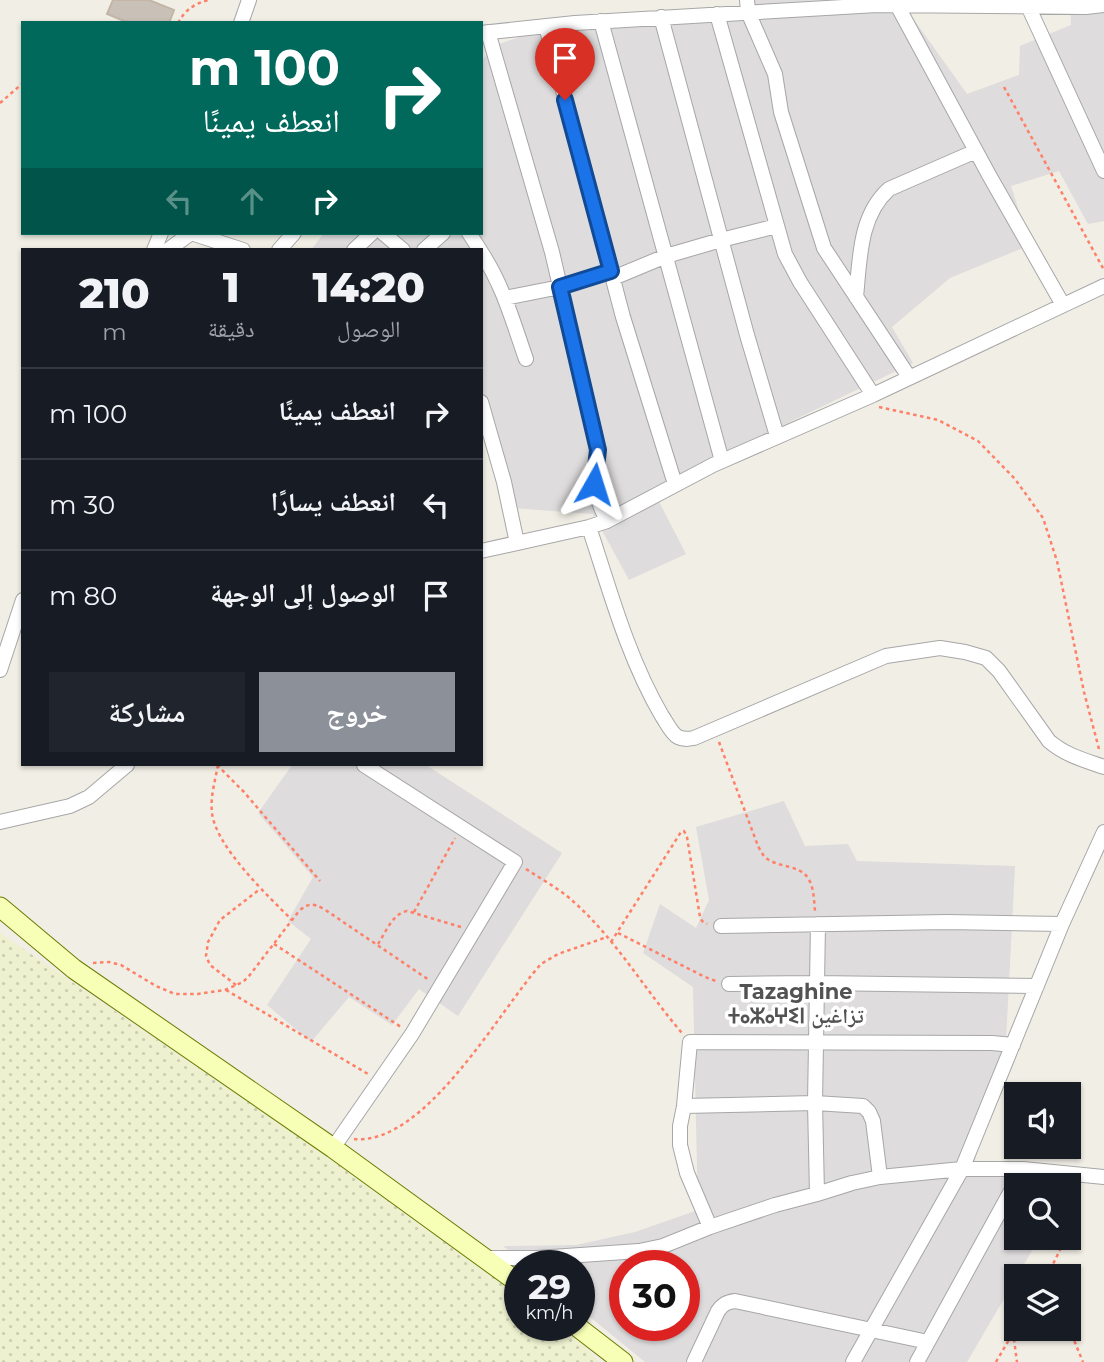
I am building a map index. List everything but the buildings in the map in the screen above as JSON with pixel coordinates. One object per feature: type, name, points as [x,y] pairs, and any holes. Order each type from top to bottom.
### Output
[{"type":"street","points":[[242,21],[248,0]]},
{"type":"street","points":[[897,5],[1063,305]]},
{"type":"street","points":[[607,521],[596,494],[598,450],[552,251],[485,32],[717,14],[748,6],[1104,5]]},
{"type":"street","points":[[748,6],[775,74],[781,112],[824,248],[909,377]]},
{"type":"street","points":[[1028,6],[1104,171]]},
{"type":"street","points":[[717,14],[785,254],[793,271],[873,394]]},
{"type":"street","points":[[662,17],[721,240],[777,436]]},
{"type":"street","points":[[601,21],[722,461]]},
{"type":"street","points":[[546,26],[623,317],[675,484]]},
{"type":"street","points":[[856,296],[866,223],[880,197],[889,189],[976,151]]},
{"type":"street","points":[[505,298],[612,275],[666,256],[777,226]]},
{"type":"street","points":[[171,248],[188,235]]},
{"type":"street","points":[[197,235],[237,248]]},
{"type":"street","points":[[356,248],[370,235]]},
{"type":"street","points":[[385,235],[401,248]]},
{"type":"street","points":[[426,248],[441,235]]},
{"type":"street","points":[[483,258],[505,298],[526,359]]},
{"type":"street","points":[[483,551],[607,521],[722,461],[1104,286]]},
{"type":"street","points":[[483,409],[504,482],[517,543]]},
{"type":"street","points":[[589,527],[646,689],[678,737],[685,740],[694,738],[886,656],[940,648],[986,658],[999,671],[1049,741],[1074,757],[1102,761]]},
{"type":"street","points":[[0,670],[21,606]]},
{"type":"street","points":[[0,822],[70,806],[89,797],[126,766]]},
{"type":"street","points":[[337,1142],[412,1034],[515,862],[366,766]]},
{"type":"street","points":[[853,1362],[962,1169],[1062,923],[1104,832]]},
{"type":"street","points":[[0,907],[74,968],[337,1142],[504,1272]]},
{"type":"street","points":[[721,926],[1062,923]]},
{"type":"street","points":[[817,1194],[815,1042],[818,924]]},
{"type":"street","points":[[729,984],[1037,986]]},
{"type":"street","points":[[710,1227],[687,1173],[680,1145],[690,1042],[992,1042],[1013,1045]]},
{"type":"street","points":[[684,1106],[815,1103],[863,1106],[873,1121],[880,1177]]},
{"type":"street","points":[[485,1258],[537,1258],[639,1251],[663,1246],[775,1205],[880,1177],[962,1169],[1023,1169],[1104,1177]]},
{"type":"street","points":[[917,1362],[1023,1169]]},
{"type":"street","points":[[694,1362],[718,1311],[728,1302],[735,1301],[928,1342]]},
{"type":"street","points":[[595,1340],[623,1362]]},
{"type":"path","points":[[179,21],[183,14],[198,2],[209,0]]},
{"type":"path","points":[[0,103],[21,85]]},
{"type":"path","points":[[1004,87],[1104,270]]},
{"type":"path","points":[[855,402],[939,420],[978,441],[1015,479],[1043,518],[1057,561],[1084,692],[1102,761]]},
{"type":"path","points":[[715,729],[758,846],[770,860],[807,876],[811,883],[818,924]]},
{"type":"path","points":[[218,766],[211,801],[212,814],[221,839],[253,882],[292,920]]},
{"type":"path","points":[[219,766],[320,881]]},
{"type":"path","points":[[414,914],[461,826]]},
{"type":"path","points":[[611,942],[678,836],[684,831],[700,917],[705,923],[721,926]]},
{"type":"path","points":[[515,862],[573,901],[624,956],[690,1042]]},
{"type":"path","points":[[237,985],[210,965],[206,956],[208,942],[220,920],[260,889]]},
{"type":"path","points":[[74,968],[97,962],[121,965],[175,994],[225,990],[243,982],[249,976],[306,905],[318,906],[441,987]]},
{"type":"path","points":[[378,945],[396,915],[407,911],[474,931]]},
{"type":"path","points":[[617,933],[705,977],[729,984]]},
{"type":"path","points":[[337,1142],[374,1138],[398,1128],[417,1115],[456,1074],[541,964],[558,954],[607,937]]},
{"type":"path","points":[[274,944],[412,1034]]},
{"type":"path","points":[[225,990],[380,1080]]},
{"type":"path","points":[[996,1362],[1008,1341]]},
{"type":"path","points":[[1014,1341],[1017,1362]]},
{"type":"path","points":[[1074,1341],[1083,1362]]},
{"type":"shaded area","points":[[751,0],[869,0],[905,7],[967,94],[1019,75],[1020,46],[1071,25],[1070,0],[1104,0],[1104,221],[1088,224],[1059,171],[1011,186],[1030,245],[950,278],[892,327],[913,363],[652,488],[686,554],[629,580],[593,514],[512,508],[488,441],[483,436],[483,248],[313,248],[322,235],[483,235],[483,59],[493,46],[537,31],[751,12]]},
{"type":"shaded area","points":[[291,766],[428,766],[562,853],[458,1016],[419,989],[392,1025],[349,997],[311,1042],[267,1005],[311,939],[288,921],[313,877],[258,813]]},
{"type":"shaded area","points":[[784,801],[805,846],[848,844],[857,861],[1015,866],[1006,1041],[972,1172],[1004,1175],[1004,1250],[1032,1250],[1024,1264],[1004,1264],[1004,1299],[967,1362],[645,1362],[619,1341],[700,1341],[700,1250],[609,1250],[609,1333],[595,1321],[595,1250],[508,1250],[503,1246],[576,1245],[635,1232],[698,1210],[693,987],[643,953],[660,904],[696,928],[709,900],[696,827]]},
{"type":"green space","points":[[0,933],[504,1275],[504,1341],[580,1341],[599,1362],[0,1362]]},
{"type":"district","name":"Tazaghine ⵜⴰⵣⴰⵖⵉⵏ تزاغين","points":[[796,1004]]},
{"type":"route","points":[[565,100],[611,271],[560,287],[598,450],[594,484]]}]
